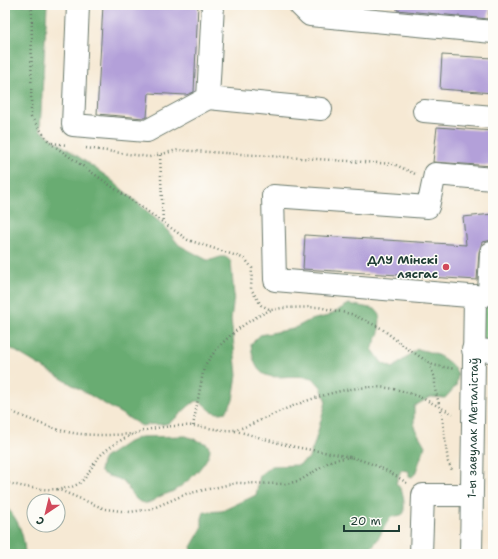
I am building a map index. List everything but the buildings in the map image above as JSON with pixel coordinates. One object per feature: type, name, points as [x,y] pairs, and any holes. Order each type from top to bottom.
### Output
[{"type":"lane","points":[[78,5],[73,126],[147,131],[208,98],[321,109]]},
{"type":"lane","points":[[208,98],[213,5]]},
{"type":"lane","points":[[300,5],[310,15],[378,13],[493,32]]},
{"type":"lane","points":[[424,111],[493,117]]},
{"type":"lane","points":[[493,179],[435,174],[428,207],[273,196],[275,280],[481,297],[490,293],[491,253],[493,253]]},
{"type":"lane","name":"1-ы завулак Металістаў","points":[[471,554],[471,424],[480,357],[475,296]]},
{"type":"lane","points":[[421,554],[423,495],[471,488]]},
{"type":"path","points":[[32,5],[31,117],[50,143],[188,240],[246,260],[252,265],[251,290],[254,296],[261,305],[272,310]]},
{"type":"path","points":[[50,143],[73,146]]},
{"type":"path","points":[[80,147],[149,158],[178,150],[394,164],[433,182]]},
{"type":"path","points":[[160,155],[163,223]]},
{"type":"path","points":[[193,426],[204,366],[226,340],[248,322],[272,310],[282,308],[318,307],[351,314],[381,328],[405,347],[428,362],[442,368],[480,357]]},
{"type":"path","points":[[428,362],[433,370],[435,389],[440,407],[450,469],[471,488]]},
{"type":"path","points":[[234,430],[288,407],[328,394],[370,387],[394,389],[410,393],[471,424]]},
{"type":"path","points":[[5,409],[32,420],[72,433],[94,435],[135,433],[162,428],[193,426],[234,430],[263,437],[289,446],[351,457],[378,466],[423,495]]},
{"type":"path","points":[[5,482],[30,488],[68,488],[79,484],[90,472],[99,457],[112,446],[135,433]]},
{"type":"path","points":[[56,488],[105,508],[119,512],[130,512],[151,509],[186,494],[236,483],[287,484],[301,480],[332,460],[351,457]]},
{"type":"green space","points":[[5,5],[47,5],[40,130],[109,178],[163,225],[179,245],[207,260],[225,257],[231,262],[234,296],[231,319],[237,375],[233,400],[226,412],[215,413],[200,402],[196,401],[168,423],[142,426],[5,345]]},
{"type":"green space","points":[[349,304],[375,309],[380,315],[379,333],[372,349],[382,363],[393,368],[417,349],[429,352],[446,360],[455,368],[458,374],[456,386],[445,398],[431,397],[414,406],[414,427],[425,446],[415,474],[412,477],[409,476],[409,471],[401,470],[396,483],[404,500],[404,513],[391,517],[373,546],[362,554],[193,554],[191,547],[202,528],[202,518],[204,512],[222,511],[256,495],[260,475],[271,466],[299,465],[309,458],[315,442],[326,402],[321,387],[313,378],[301,376],[280,377],[264,374],[258,369],[251,344],[260,335],[293,329],[310,320],[328,316]]},
{"type":"green space","points":[[488,305],[493,305],[493,346],[480,338],[482,310]]},
{"type":"green space","points":[[186,436],[207,444],[210,449],[206,460],[197,472],[180,487],[150,502],[140,502],[134,497],[122,481],[105,475],[100,471],[104,458],[125,444],[140,437]]},
{"type":"green space","points":[[5,506],[14,516],[20,528],[25,554],[5,554]]},
{"type":"place","name":"ДЛУ Мінскі лясгас","points":[[446,267]]}]
